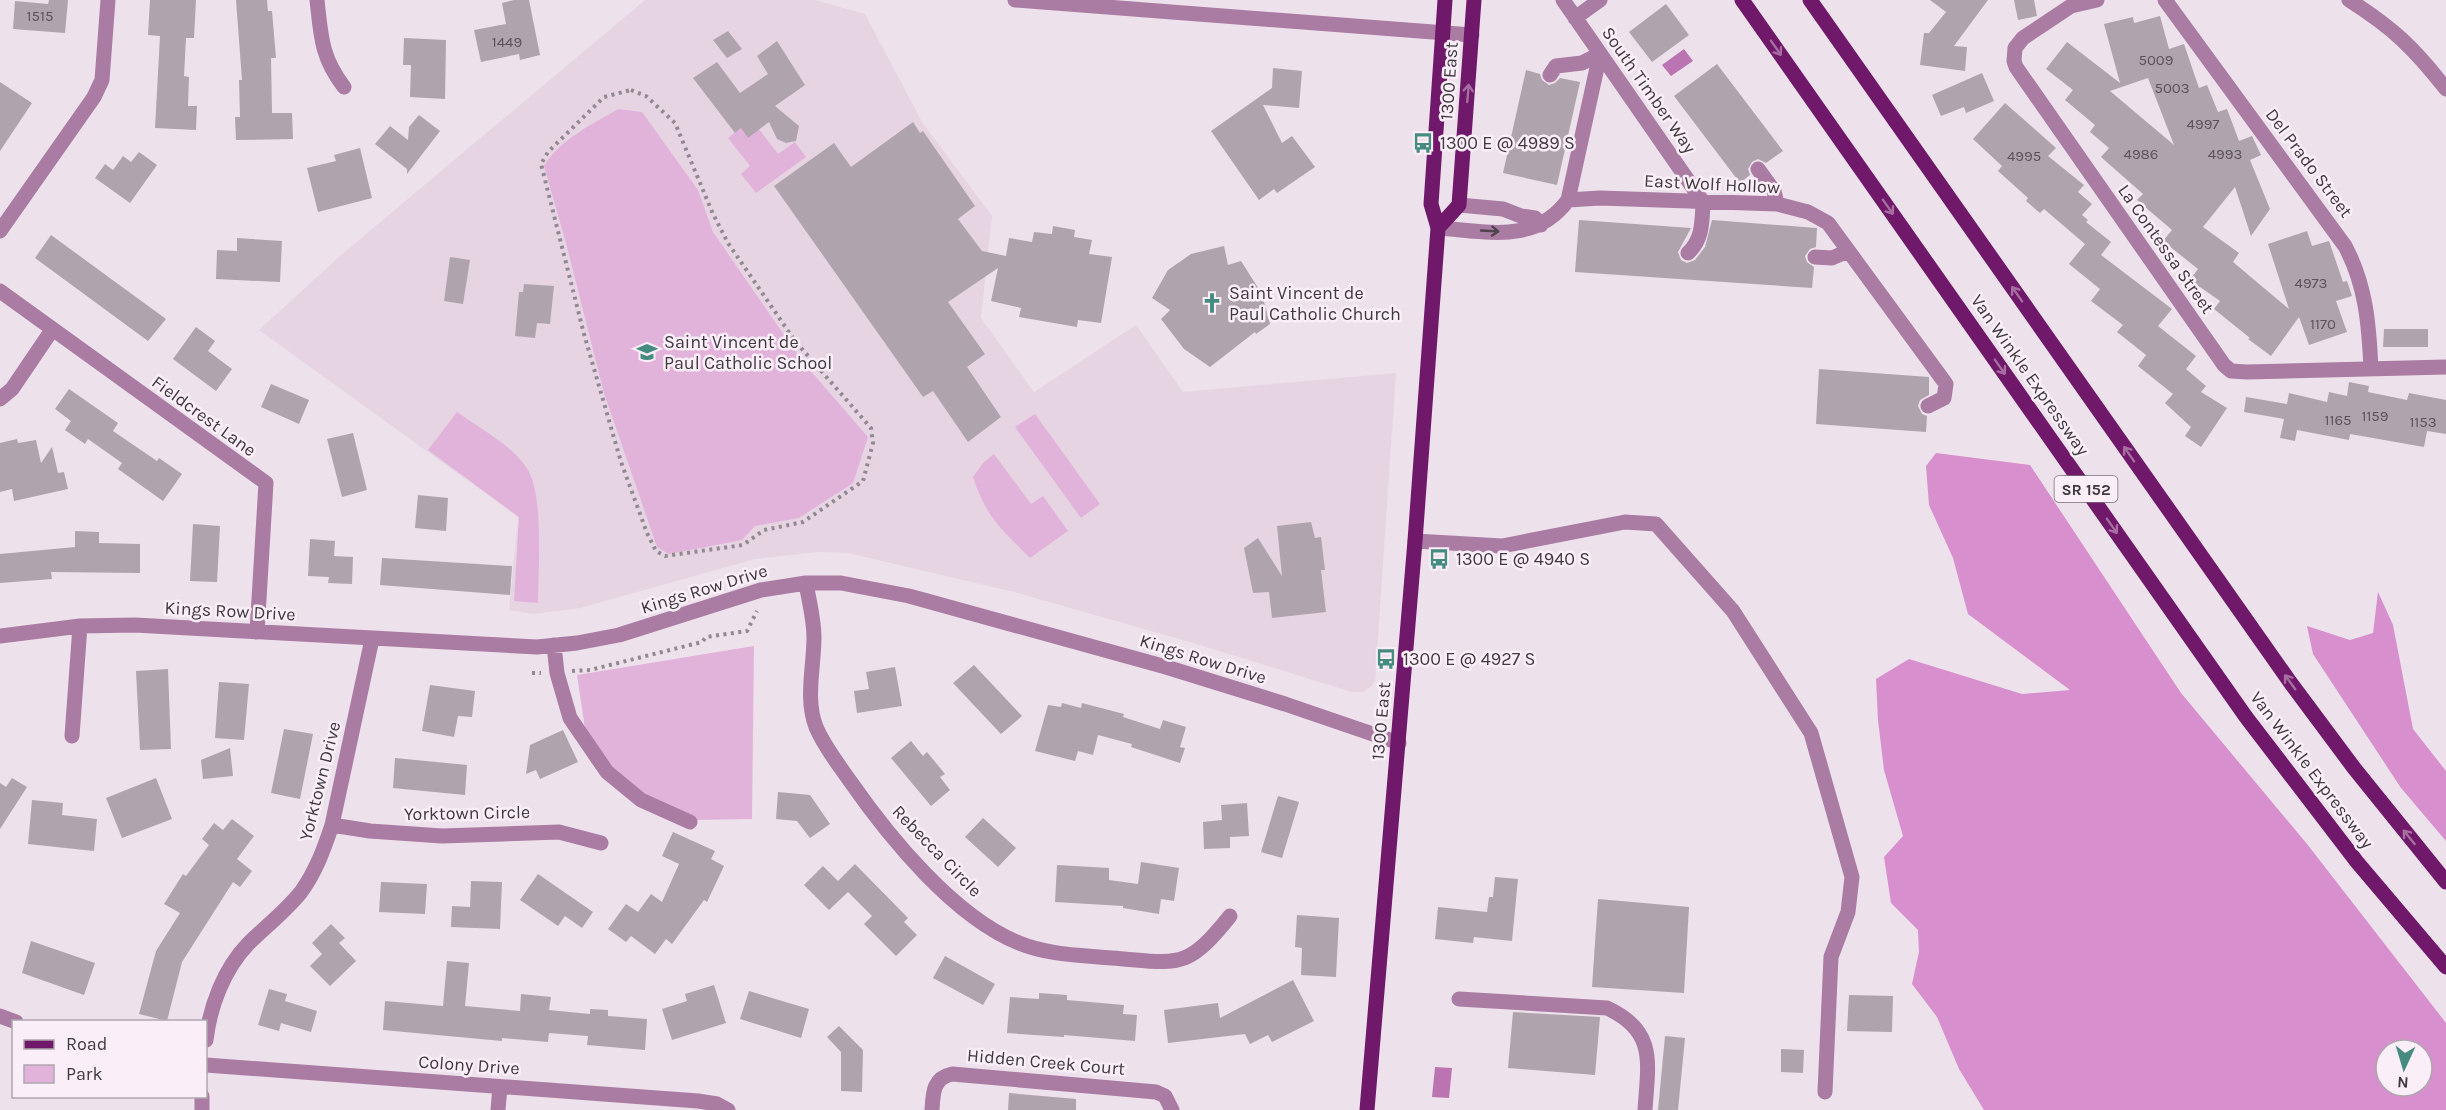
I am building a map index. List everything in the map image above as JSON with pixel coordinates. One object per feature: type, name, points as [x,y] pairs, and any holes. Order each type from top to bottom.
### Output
[{"type":"main road","name":"1300 East","points":[[1367,1110],[1399,743],[1438,228],[1431,204],[1445,0]]},
{"type":"main road","name":"1300 East","points":[[1459,205],[1474,0]]},
{"type":"main road","name":"Van Winkle Expressway","points":[[1742,0],[2246,717],[2357,862],[2446,967]]},
{"type":"main road","name":"Van Winkle Expressway","points":[[1810,0],[2290,682],[2354,768],[2446,882]]},
{"type":"main road","points":[[1438,228],[1459,205]]},
{"type":"street","points":[[0,231],[94,97],[102,80],[108,0]]},
{"type":"street","points":[[317,0],[323,47],[331,69],[344,87]]},
{"type":"street","points":[[1015,0],[1155,6],[1472,35]]},
{"type":"street","name":"South Timber Way","points":[[1563,0],[1703,202]]},
{"type":"street","points":[[1575,18],[1600,0]]},
{"type":"street","name":"La Contessa Street","points":[[2097,0],[2070,3],[2018,42],[2014,54],[2016,67],[2218,358],[2231,371],[2239,372],[2446,368]]},
{"type":"street","name":"Del Prado Street","points":[[2165,0],[2345,246],[2359,276],[2367,308],[2371,369]]},
{"type":"street","points":[[2349,0],[2383,21],[2397,33],[2426,63],[2446,89]]},
{"type":"street","points":[[1550,75],[1556,66],[1582,63],[1600,54]]},
{"type":"street","points":[[1438,228],[1507,232],[1529,230],[1558,214],[1568,200],[1600,54]]},
{"type":"street","points":[[1758,169],[1774,191],[1777,204]]},
{"type":"street","name":"East Wolf Hollow","points":[[1568,200],[1600,198],[1777,204],[1808,212],[1828,223],[1946,384],[1944,398],[1928,406]]},
{"type":"street","points":[[1688,253],[1697,244],[1701,230],[1703,202]]},
{"type":"street","points":[[1459,205],[1503,209],[1521,216],[1535,218],[1540,225]]},
{"type":"street","points":[[1815,257],[1832,258],[1848,251]]},
{"type":"street","name":"Fieldcrest Lane","points":[[0,291],[266,483],[257,632]]},
{"type":"street","points":[[0,399],[12,389],[52,330]]},
{"type":"street","points":[[1415,541],[1502,546],[1625,522],[1656,524],[1733,612],[1811,733],[1852,877],[1848,912],[1831,957],[1824,1092]]},
{"type":"street","name":"Kings Row Drive","points":[[0,636],[80,626],[135,625],[520,647],[554,645],[619,635],[739,595],[806,583],[841,583],[909,596],[1226,685],[1399,743]]},
{"type":"street","name":"Rebecca Circle","points":[[806,583],[814,634],[810,699],[817,728],[836,762],[882,824],[908,855],[962,908],[1005,937],[1032,947],[1059,953],[1168,962],[1188,958],[1197,953],[1212,939],[1230,916]]},
{"type":"street","points":[[72,736],[80,626]]},
{"type":"street","name":"Yorktown Drive","points":[[207,1035],[215,999],[230,968],[246,946],[278,919],[301,891],[323,852],[332,825],[372,639]]},
{"type":"street","points":[[554,645],[557,673],[570,718],[607,772],[641,800],[690,822]]},
{"type":"street","name":"Yorktown Circle","points":[[332,825],[370,831],[442,836],[559,832],[601,843]]},
{"type":"street","points":[[1459,999],[1607,1008],[1623,1015],[1635,1026],[1648,1052],[1644,1110]]},
{"type":"street","name":"Colony Drive","points":[[207,1065],[708,1102],[728,1110]]},
{"type":"street","name":"Hidden Creek Court","points":[[932,1110],[933,1091],[938,1081],[947,1075],[957,1074],[1155,1092],[1169,1100],[1172,1110]]},
{"type":"street","points":[[498,1110],[500,1087]]},
{"type":"path","points":[[631,90],[646,96],[675,123],[712,214],[728,243],[795,341],[871,428],[873,443],[863,481],[803,522],[764,530],[743,545],[665,556],[656,551],[621,462],[602,402],[541,164],[548,152],[604,97],[631,90]]},
{"type":"path","points":[[532,673],[590,670],[702,642],[706,638],[747,631],[757,610]]},
{"type":"shaded area","name":"Saint Vincent de Paul Catholic School","points":[[645,0],[815,0],[865,14],[922,122],[992,216],[981,318],[1034,392],[1136,325],[1183,392],[1396,373],[1375,681],[1372,686],[1363,692],[1352,692],[1200,645],[1014,592],[848,553],[817,552],[755,559],[580,608],[533,614],[509,610],[518,517],[259,330],[341,255]]},
{"type":"shaded area","points":[[1684,49],[1693,61],[1671,76],[1662,65]]},
{"type":"shaded area","points":[[1936,453],[2030,465],[2181,693],[2307,844],[2446,1023],[2446,1110],[1984,1110],[1959,1069],[1937,1017],[1912,984],[1919,952],[1918,930],[1891,903],[1884,857],[1903,836],[1884,770],[1876,679],[1909,659],[2022,694],[2070,690],[1968,614],[1953,558],[1929,505],[1926,466]]},
{"type":"shaded area","points":[[2378,592],[2393,625],[2413,729],[2446,771],[2446,841],[2401,788],[2313,654],[2307,626],[2350,640],[2373,633]]},
{"type":"shaded area","points":[[1435,1067],[1452,1068],[1449,1098],[1432,1097]]},
{"type":"green space","points":[[618,109],[642,112],[698,190],[713,232],[802,361],[868,437],[853,483],[799,518],[755,526],[742,540],[669,554],[657,547],[604,393],[544,166],[567,140]]},
{"type":"green space","points":[[741,128],[748,138],[759,129],[778,154],[795,142],[806,157],[756,193],[741,174],[750,166],[728,138]]},
{"type":"green space","points":[[457,412],[505,445],[528,470],[533,482],[538,515],[538,603],[514,601],[519,517],[428,450]]},
{"type":"green space","points":[[1035,414],[1100,504],[1081,518],[1015,427]]},
{"type":"green space","points":[[994,454],[1031,504],[1043,496],[1068,531],[1030,558],[989,513],[973,477],[983,463]]},
{"type":"green space","points":[[754,646],[752,819],[694,820],[640,796],[587,742],[577,675]]},
{"type":"building","points":[[49,0],[68,0],[65,33],[13,29],[15,1],[48,4]]},
{"type":"building","points":[[150,0],[196,0],[194,38],[186,38],[184,76],[189,77],[188,106],[197,106],[196,130],[155,128],[160,36],[148,35]]},
{"type":"building","points":[[236,0],[267,0],[268,11],[272,11],[276,58],[271,58],[272,113],[292,113],[293,139],[236,140],[235,117],[240,117],[239,80],[242,80]]},
{"type":"building","points":[[529,0],[540,55],[520,60],[519,54],[481,62],[474,30],[506,24],[502,3]]},
{"type":"building","points":[[1930,0],[1988,0],[1954,46],[1967,47],[1965,71],[1920,65],[1924,33],[1929,33],[1946,12]]},
{"type":"building","points":[[2014,0],[2034,0],[2037,16],[2018,20]]},
{"type":"building","points":[[1666,4],[1689,35],[1652,62],[1629,32]]},
{"type":"building","points":[[2160,16],[2169,49],[2184,44],[2199,88],[2207,85],[2218,112],[2227,109],[2239,141],[2252,136],[2261,155],[2250,160],[2270,209],[2251,236],[2235,187],[2203,227],[2239,253],[2233,262],[2289,309],[2268,244],[2307,231],[2312,246],[2329,241],[2343,282],[2347,281],[2352,296],[2336,301],[2347,332],[2309,345],[2299,317],[2271,356],[2214,309],[2220,301],[2190,280],[2198,269],[2163,241],[2172,230],[2137,200],[2143,194],[2101,157],[2109,148],[2090,132],[2095,125],[2065,100],[2073,90],[2046,69],[2067,42],[2120,83],[2104,24],[2133,17],[2134,23]],"holes":[[[2148,78],[2174,145],[2110,91]]]},
{"type":"building","points":[[728,31],[742,49],[727,58],[713,40]]},
{"type":"building","points":[[404,38],[446,40],[445,99],[410,97],[411,65],[403,65]]},
{"type":"building","points":[[777,41],[805,85],[775,106],[799,126],[796,141],[786,143],[777,139],[769,122],[748,138],[741,128],[735,133],[693,78],[717,62],[740,93],[768,74],[757,56]]},
{"type":"building","points":[[1717,64],[1783,151],[1766,163],[1758,159],[1752,162],[1748,169],[1750,175],[1740,183],[1674,96]]},
{"type":"building","points":[[1273,68],[1302,71],[1299,108],[1263,105],[1282,143],[1292,136],[1315,167],[1277,193],[1274,189],[1259,200],[1211,131],[1272,88]]},
{"type":"building","points":[[1526,70],[1540,74],[1542,80],[1549,85],[1560,78],[1580,82],[1557,185],[1503,173]]},
{"type":"building","points":[[1982,73],[1994,101],[1966,113],[1964,107],[1941,116],[1932,95]]},
{"type":"building","points":[[0,82],[32,103],[0,151]]},
{"type":"building","points":[[2005,103],[2056,148],[2048,156],[2084,185],[2078,192],[2092,204],[2082,215],[2088,220],[2086,222],[2111,242],[2101,255],[2172,309],[2158,326],[2196,356],[2186,369],[2206,386],[2201,392],[2227,408],[2201,447],[2185,436],[2191,427],[2165,403],[2173,394],[2138,366],[2146,355],[2117,332],[2123,325],[2091,301],[2100,289],[2069,264],[2085,244],[2044,209],[2040,213],[2026,201],[2028,198],[1998,171],[2002,166],[1973,139]]},
{"type":"building","points":[[419,115],[440,131],[407,174],[407,169],[375,144],[390,126],[408,140],[409,127]]},
{"type":"building","points":[[913,122],[920,133],[923,131],[975,206],[958,219],[982,251],[1006,256],[1009,238],[1032,242],[1034,232],[1052,234],[1053,226],[1075,230],[1074,237],[1092,240],[1089,254],[1112,257],[1101,323],[1078,320],[1077,327],[1019,317],[1021,308],[991,301],[998,268],[948,302],[985,354],[967,367],[1001,417],[968,442],[933,391],[923,397],[774,186],[834,143],[851,167]]},
{"type":"building","points":[[360,148],[372,198],[318,212],[307,168],[336,161],[334,155]]},
{"type":"building","points":[[139,152],[157,165],[130,203],[95,178],[105,164],[113,170],[123,156],[131,162]]},
{"type":"building","points":[[1579,220],[1691,228],[1678,252],[1681,260],[1687,263],[1695,260],[1705,247],[1712,220],[1817,228],[1816,247],[1810,249],[1805,256],[1807,262],[1814,267],[1812,288],[1575,272]]},
{"type":"building","points":[[51,235],[166,319],[148,341],[35,258]]},
{"type":"building","points":[[237,238],[282,241],[280,282],[216,279],[217,250],[237,251]]},
{"type":"building","name":"Saint Vincent de Paul Catholic Church","points":[[1224,246],[1228,265],[1241,261],[1262,294],[1270,324],[1256,334],[1255,332],[1210,367],[1184,349],[1161,319],[1170,310],[1152,298],[1168,270],[1191,254]]},
{"type":"building","points":[[450,257],[470,260],[463,304],[444,301]]},
{"type":"building","points":[[524,284],[554,286],[550,324],[537,323],[535,338],[515,336],[519,292],[523,292]]},
{"type":"building","points":[[196,327],[215,341],[208,351],[232,369],[216,391],[173,359]]},
{"type":"building","points":[[2384,329],[2428,329],[2428,347],[2383,347]]},
{"type":"building","points":[[1819,369],[1929,377],[1929,395],[1920,400],[1918,406],[1922,414],[1927,416],[1926,432],[1816,424]]},
{"type":"building","points":[[2349,382],[2369,386],[2368,392],[2407,400],[2409,393],[2446,400],[2446,434],[2427,431],[2424,447],[2350,434],[2349,440],[2297,430],[2295,441],[2280,438],[2284,419],[2244,412],[2246,397],[2287,404],[2289,393],[2327,402],[2329,392],[2347,396]]},
{"type":"building","points":[[271,384],[309,400],[299,424],[261,407]]},
{"type":"building","points":[[69,389],[118,423],[113,431],[157,461],[159,458],[182,474],[163,501],[118,469],[122,463],[88,439],[85,444],[65,430],[71,421],[55,409]]},
{"type":"building","points":[[353,433],[367,490],[342,497],[327,439]]},
{"type":"building","points":[[17,439],[18,443],[36,440],[41,463],[52,447],[58,473],[64,472],[68,489],[14,501],[12,489],[0,492],[0,443]]},
{"type":"building","points":[[418,495],[448,498],[446,531],[415,528]]},
{"type":"building","points":[[1311,522],[1315,538],[1321,537],[1325,570],[1321,570],[1326,612],[1272,618],[1269,592],[1253,593],[1244,548],[1258,538],[1282,576],[1277,526]]},
{"type":"building","points":[[193,524],[220,526],[217,582],[190,581]]},
{"type":"building","points":[[75,531],[99,532],[99,543],[140,544],[140,573],[51,572],[52,579],[0,583],[0,554],[75,547]]},
{"type":"building","points":[[310,539],[335,541],[334,556],[353,557],[352,584],[328,583],[329,577],[308,576]]},
{"type":"building","points":[[382,558],[512,566],[510,595],[380,585]]},
{"type":"building","points":[[974,665],[1022,716],[1001,734],[953,683]]},
{"type":"building","points":[[895,667],[902,706],[857,713],[854,691],[869,689],[866,672]]},
{"type":"building","points":[[168,669],[171,749],[140,750],[136,671]]},
{"type":"building","points":[[219,682],[249,684],[244,740],[215,738]]},
{"type":"building","points":[[430,685],[475,691],[472,717],[458,716],[454,737],[422,731]]},
{"type":"building","points":[[1062,703],[1081,708],[1082,703],[1124,714],[1123,717],[1160,729],[1163,720],[1186,727],[1180,747],[1185,748],[1180,763],[1131,747],[1132,744],[1098,735],[1093,755],[1078,751],[1075,761],[1035,751],[1048,705],[1061,707]]},
{"type":"building","points":[[284,729],[313,734],[300,799],[271,793]]},
{"type":"building","points":[[563,730],[578,762],[540,779],[536,770],[526,774],[530,745]]},
{"type":"building","points":[[911,741],[923,756],[927,752],[945,774],[940,777],[950,790],[931,806],[891,758]]},
{"type":"building","points":[[230,748],[233,776],[203,779],[201,760]]},
{"type":"building","points":[[395,758],[467,765],[465,795],[393,788]]},
{"type":"building","points":[[12,778],[27,787],[0,829],[0,783],[6,787]]},
{"type":"building","points":[[156,778],[172,819],[122,838],[106,798]]},
{"type":"building","points":[[778,792],[810,795],[830,824],[810,838],[797,821],[776,819]]},
{"type":"building","points":[[1278,796],[1299,802],[1282,858],[1261,852]]},
{"type":"building","points":[[32,800],[63,803],[62,815],[97,819],[94,851],[28,844]]},
{"type":"building","points":[[1247,803],[1249,836],[1230,837],[1230,848],[1204,849],[1203,822],[1222,820],[1221,805]]},
{"type":"building","points":[[983,818],[1016,848],[998,867],[965,837]]},
{"type":"building","points":[[232,819],[254,836],[237,859],[252,871],[240,887],[233,882],[182,962],[167,1020],[139,1014],[156,951],[180,913],[164,904],[183,874],[186,876],[209,845],[202,839],[214,823],[223,830]]},
{"type":"building","points":[[673,832],[715,851],[711,859],[724,866],[707,902],[704,900],[672,944],[666,939],[655,954],[631,936],[626,942],[608,929],[626,904],[638,912],[651,894],[662,902],[679,864],[662,856]]},
{"type":"building","points":[[1141,862],[1179,868],[1174,901],[1161,899],[1159,914],[1123,908],[1123,906],[1055,902],[1057,865],[1109,868],[1109,880],[1138,884]]},
{"type":"building","points":[[855,864],[908,918],[904,922],[917,935],[896,956],[864,924],[872,916],[848,892],[829,910],[804,885],[823,866],[838,881]]},
{"type":"building","points":[[538,874],[593,912],[582,928],[565,916],[558,926],[520,900]]},
{"type":"building","points":[[1495,877],[1518,879],[1512,941],[1474,937],[1473,943],[1435,939],[1438,907],[1487,912],[1489,897],[1493,897]]},
{"type":"building","points":[[471,881],[502,882],[500,929],[451,927],[452,906],[470,907]]},
{"type":"building","points":[[381,882],[427,884],[425,914],[379,912]]},
{"type":"building","points":[[1598,899],[1689,907],[1684,993],[1592,987]]},
{"type":"building","points":[[1297,915],[1339,918],[1336,977],[1301,975],[1302,948],[1295,947]]},
{"type":"building","points":[[331,924],[345,938],[339,943],[356,961],[330,986],[310,966],[322,954],[312,943]]},
{"type":"building","points":[[31,941],[95,963],[84,995],[22,973]]},
{"type":"building","points":[[945,956],[995,984],[983,1005],[933,978]]},
{"type":"building","points":[[447,961],[469,963],[465,1006],[520,1011],[521,994],[551,997],[549,1010],[590,1014],[590,1009],[608,1010],[608,1016],[647,1019],[645,1050],[587,1045],[588,1036],[549,1033],[548,1042],[502,1038],[502,1041],[383,1030],[385,1001],[443,1006]]},
{"type":"building","points":[[1293,980],[1314,1021],[1272,1042],[1268,1035],[1250,1044],[1245,1034],[1168,1043],[1164,1010],[1218,1003],[1220,1018]]},
{"type":"building","points":[[714,985],[726,1023],[672,1040],[662,1009],[687,1001],[685,994]]},
{"type":"building","points":[[269,989],[287,994],[285,1001],[317,1011],[311,1032],[281,1023],[279,1031],[258,1025]]},
{"type":"building","points":[[749,991],[809,1009],[801,1038],[740,1019]]},
{"type":"building","points":[[1039,993],[1067,995],[1067,1000],[1124,1005],[1123,1014],[1137,1015],[1135,1041],[1007,1033],[1010,997],[1039,999]]},
{"type":"building","points":[[1849,995],[1893,996],[1892,1032],[1847,1031]]},
{"type":"building","points":[[1513,1012],[1600,1017],[1595,1075],[1508,1068]]},
{"type":"building","points":[[839,1026],[863,1050],[862,1092],[841,1091],[841,1052],[827,1037]]},
{"type":"building","points":[[1665,1036],[1685,1038],[1678,1110],[1658,1110]]},
{"type":"building","points":[[1781,1049],[1804,1050],[1803,1073],[1781,1072]]},
{"type":"building","points":[[1009,1093],[1076,1099],[1076,1110],[1008,1110]]},
{"type":"place","name":"1300 E @ 4989 S","points":[[1423,143]]},
{"type":"place","name":"Saint Vincent de Paul Catholic Church","points":[[1212,303]]},
{"type":"place","name":"Saint Vincent de Paul Catholic School","points":[[647,352]]},
{"type":"place","name":"1300 E @ 4940 S","points":[[1439,559]]},
{"type":"place","name":"1300 E @ 4927 S","points":[[1386,659]]}]
